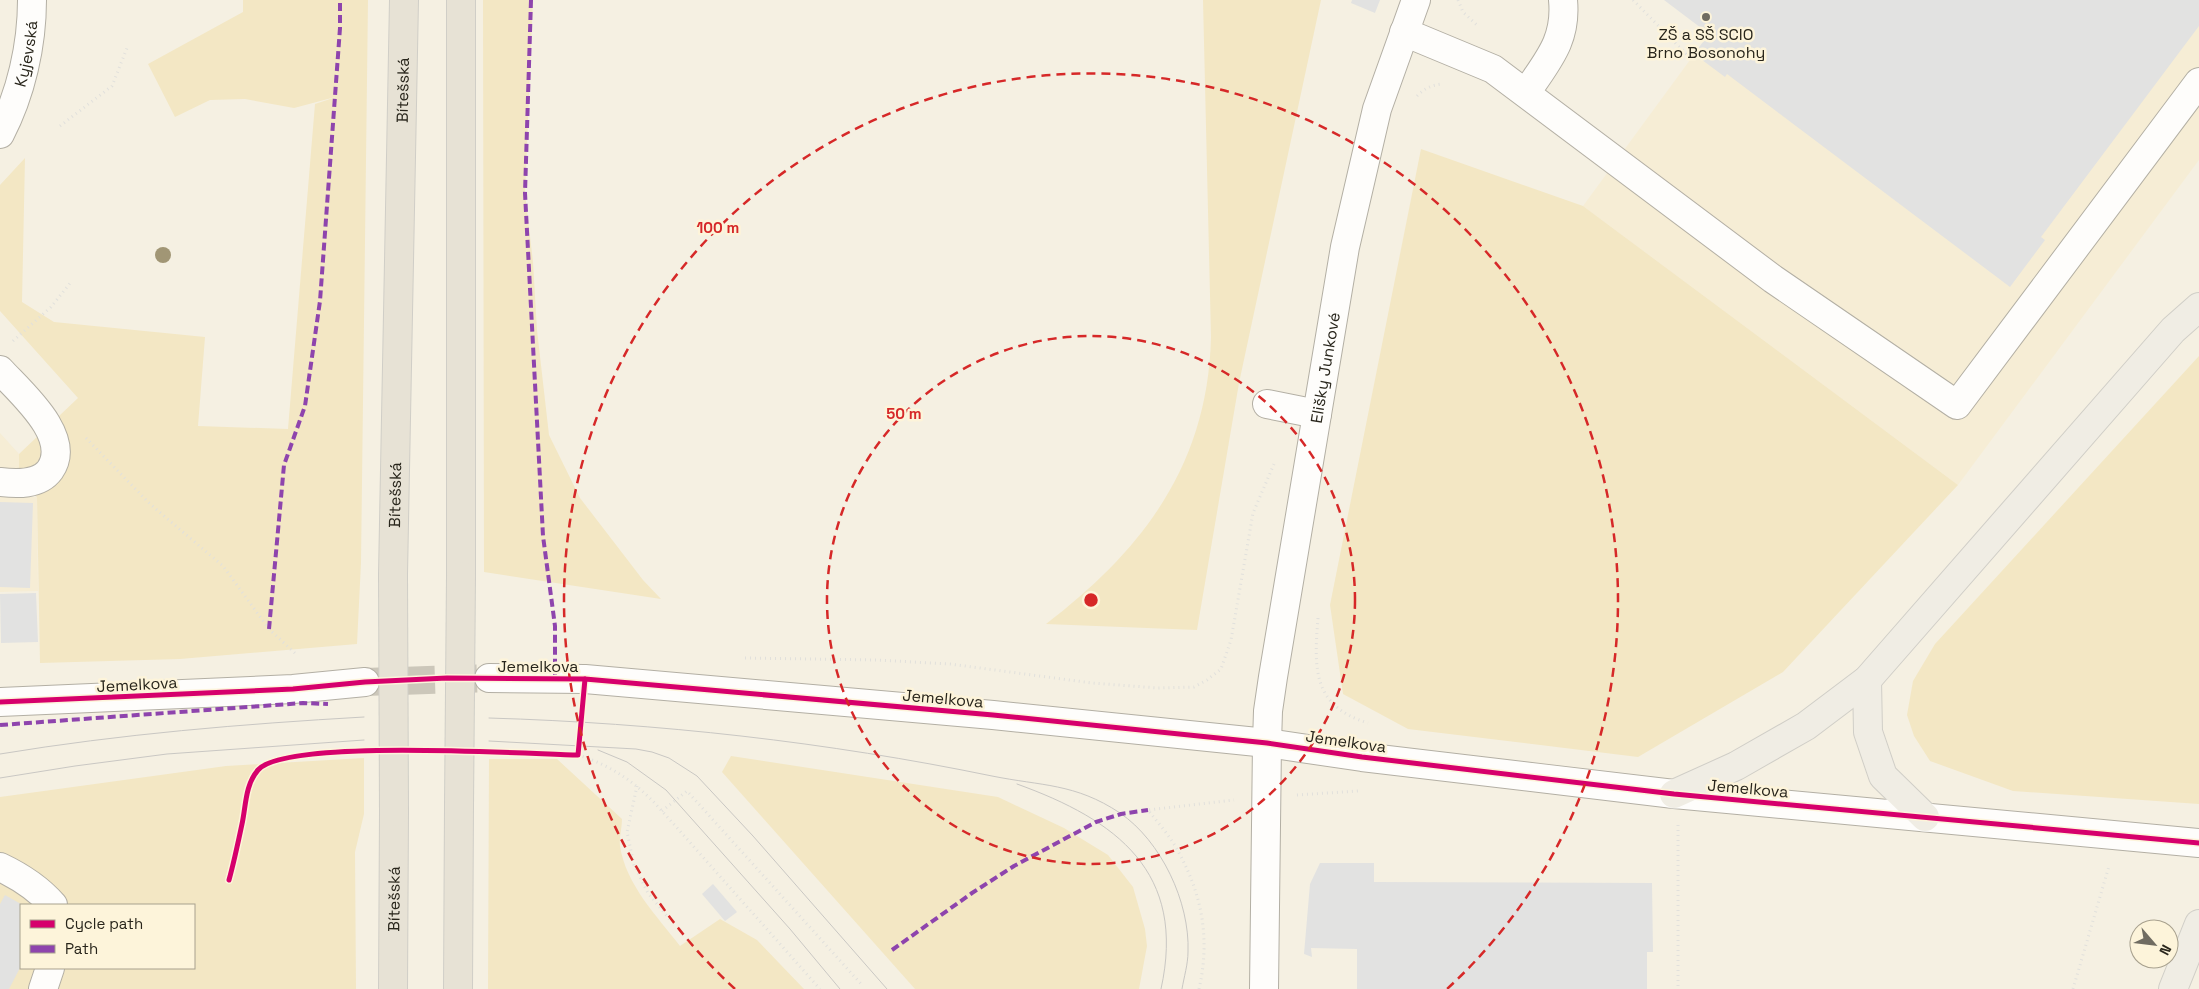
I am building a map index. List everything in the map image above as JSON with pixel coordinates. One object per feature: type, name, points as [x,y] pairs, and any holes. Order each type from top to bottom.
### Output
[{"type":"highway","name":"Bítešská","points":[[393,989],[392,575],[404,0]]},
{"type":"highway","points":[[458,989],[461,0]]},
{"type":"main road","points":[[1674,794],[1736,766],[1806,726],[1867,680],[2173,330],[2199,307]]},
{"type":"main road","points":[[1867,680],[1868,732],[1883,776],[1926,817]]},
{"type":"main road","points":[[2172,989],[2198,926]]},
{"type":"street","name":"Kyjevská","points":[[0,134],[16,94],[29,44],[32,0]]},
{"type":"street","name":"Elišky Junkové","points":[[1264,989],[1268,711],[1346,248],[1368,142],[1377,109],[1416,0]]},
{"type":"street","points":[[1526,93],[1558,43],[1563,30],[1563,0]]},
{"type":"street","points":[[1404,32],[1493,69],[1773,279],[1956,405],[2199,82]]},
{"type":"street","points":[[0,370],[42,416],[57,445],[54,463],[44,477],[19,484],[0,482]]},
{"type":"street","points":[[1267,404],[1317,414]]},
{"type":"street","name":"Jemelkova","points":[[489,678],[585,678],[993,715],[1267,743],[1362,757],[1674,794],[2199,843]]},
{"type":"street","name":"Jemelkova","points":[[0,702],[293,688],[365,682]]},
{"type":"street","points":[[0,867],[14,874],[47,898],[52,904]]},
{"type":"street","points":[[43,989],[50,969]]},
{"type":"path","points":[[1458,0],[1463,12],[1469,19],[1493,36],[1479,63]]},
{"type":"path","points":[[1633,0],[1690,58]]},
{"type":"path","points":[[60,126],[112,86],[127,48]]},
{"type":"path","points":[[1413,100],[1424,89],[1434,85],[1446,84]]},
{"type":"path","points":[[22,333],[51,307],[71,282]]},
{"type":"path","points":[[83,434],[150,504],[224,566],[269,629],[299,658]]},
{"type":"path","points":[[738,658],[876,660],[950,664],[1092,683],[1158,688],[1194,687],[1221,669],[1230,640],[1252,514],[1277,458]]},
{"type":"path","points":[[1320,608],[1315,650],[1319,683],[1338,710],[1368,723]]},
{"type":"path","points":[[583,702],[578,755],[605,765],[637,785],[820,989]]},
{"type":"path","points":[[637,785],[627,832],[634,865],[648,893],[672,922]]},
{"type":"path","points":[[662,811],[687,790],[862,985]]},
{"type":"path","points":[[1199,989],[1205,964],[1205,938],[1199,899],[1179,852],[1148,810],[1266,796],[1367,792]]},
{"type":"path","points":[[1678,822],[1678,989]]},
{"type":"path","points":[[2073,989],[2120,837]]},
{"type":"shaded area","points":[[243,0],[368,0],[361,563],[357,644],[180,659],[40,663],[37,497],[19,484],[19,454],[78,398],[0,311],[0,185],[25,158],[22,302],[54,322],[205,337],[198,426],[288,429],[315,104],[339,96],[294,108],[245,99],[210,100],[175,117],[148,64],[243,12]]},
{"type":"shaded area","points":[[483,0],[533,0],[525,193],[533,262],[537,330],[549,435],[580,498],[643,580],[661,599],[484,572]]},
{"type":"shaded area","points":[[1203,0],[1321,0],[1239,383],[1197,630],[1046,624],[1113,565],[1140,534],[1164,500],[1183,464],[1198,425],[1207,383],[1211,337]]},
{"type":"shaded area","points":[[2199,0],[2199,160],[1958,485],[1583,206],[1709,34]]},
{"type":"shaded area","points":[[1421,149],[1583,206],[1958,485],[1783,672],[1638,757],[1408,729],[1343,694],[1330,605]]},
{"type":"shaded area","points":[[2199,356],[2199,804],[2013,791],[1930,761],[1914,736],[1907,715],[1913,681],[1935,644]]},
{"type":"shaded area","points":[[0,433],[19,454],[19,497],[37,497],[38,591],[0,592]]},
{"type":"shaded area","points":[[731,756],[998,797],[1064,828],[1108,855],[1133,887],[1145,929],[1147,946],[1139,989],[915,989],[722,772]]},
{"type":"shaded area","points":[[364,758],[364,814],[355,852],[356,989],[0,989],[0,797],[226,766]]},
{"type":"shaded area","points":[[489,759],[557,759],[622,819],[620,846],[629,874],[652,911],[680,946],[720,919],[757,940],[804,989],[488,989]]},
{"type":"building","points":[[1352,0],[1380,0],[1375,13],[1351,3]]},
{"type":"building","points":[[1664,0],[2199,0],[2199,26],[2041,237],[2045,240],[2010,287],[1727,74],[1725,77],[1694,54],[1709,34]]},
{"type":"building","points":[[0,502],[33,503],[30,588],[0,587]]},
{"type":"building","points":[[36,593],[38,642],[1,643],[0,594]]},
{"type":"building","points":[[1320,863],[1374,863],[1374,882],[1652,883],[1653,952],[1647,952],[1647,989],[1357,989],[1357,949],[1311,948],[1312,957],[1304,954],[1310,884]]},
{"type":"building","points":[[713,884],[737,912],[725,921],[702,894]]},
{"type":"building","points":[[5,895],[21,904],[20,968],[9,989],[0,989],[0,904]]},
{"type":"tunnel","points":[[365,682],[489,678]]},
{"type":"tram line","points":[[0,754],[182,731],[364,717]]},
{"type":"tram line","points":[[489,718],[616,724],[805,744],[868,753],[1058,787],[1088,796],[1104,803],[1135,825],[1148,839],[1170,874],[1184,913],[1187,933],[1188,957],[1182,989]]},
{"type":"tram line","points":[[0,778],[167,754],[364,740]]},
{"type":"tram line","points":[[489,741],[636,749],[669,758],[697,776],[753,836],[887,989]]},
{"type":"tram line","points":[[598,750],[627,762],[666,790],[790,929],[840,989]]},
{"type":"tram line","points":[[1017,784],[1053,798],[1085,815],[1113,834],[1136,856],[1153,882],[1164,913],[1166,948],[1161,989]]},
{"type":"marked path","points":[[269,629],[284,465],[305,406],[320,301],[340,28],[340,0]]},
{"type":"marked path","points":[[531,0],[525,193],[543,536],[555,626],[555,678]]},
{"type":"marked path","points":[[0,725],[303,703],[328,704]]},
{"type":"marked path","points":[[892,950],[972,893],[1014,866],[1096,822],[1121,814],[1148,810]]},
{"type":"cycle path","points":[[0,702],[293,689],[365,682],[447,678],[585,679],[993,715],[1267,743],[1362,757],[1674,794],[2199,843]]},
{"type":"cycle path","points":[[229,880],[248,789],[258,770],[277,760],[312,754],[358,751],[409,750],[578,755],[585,679]]},
{"type":"place","name":"ZŠ a SŠ SCIO Brno Bosonohy","points":[[1706,17]]}]
